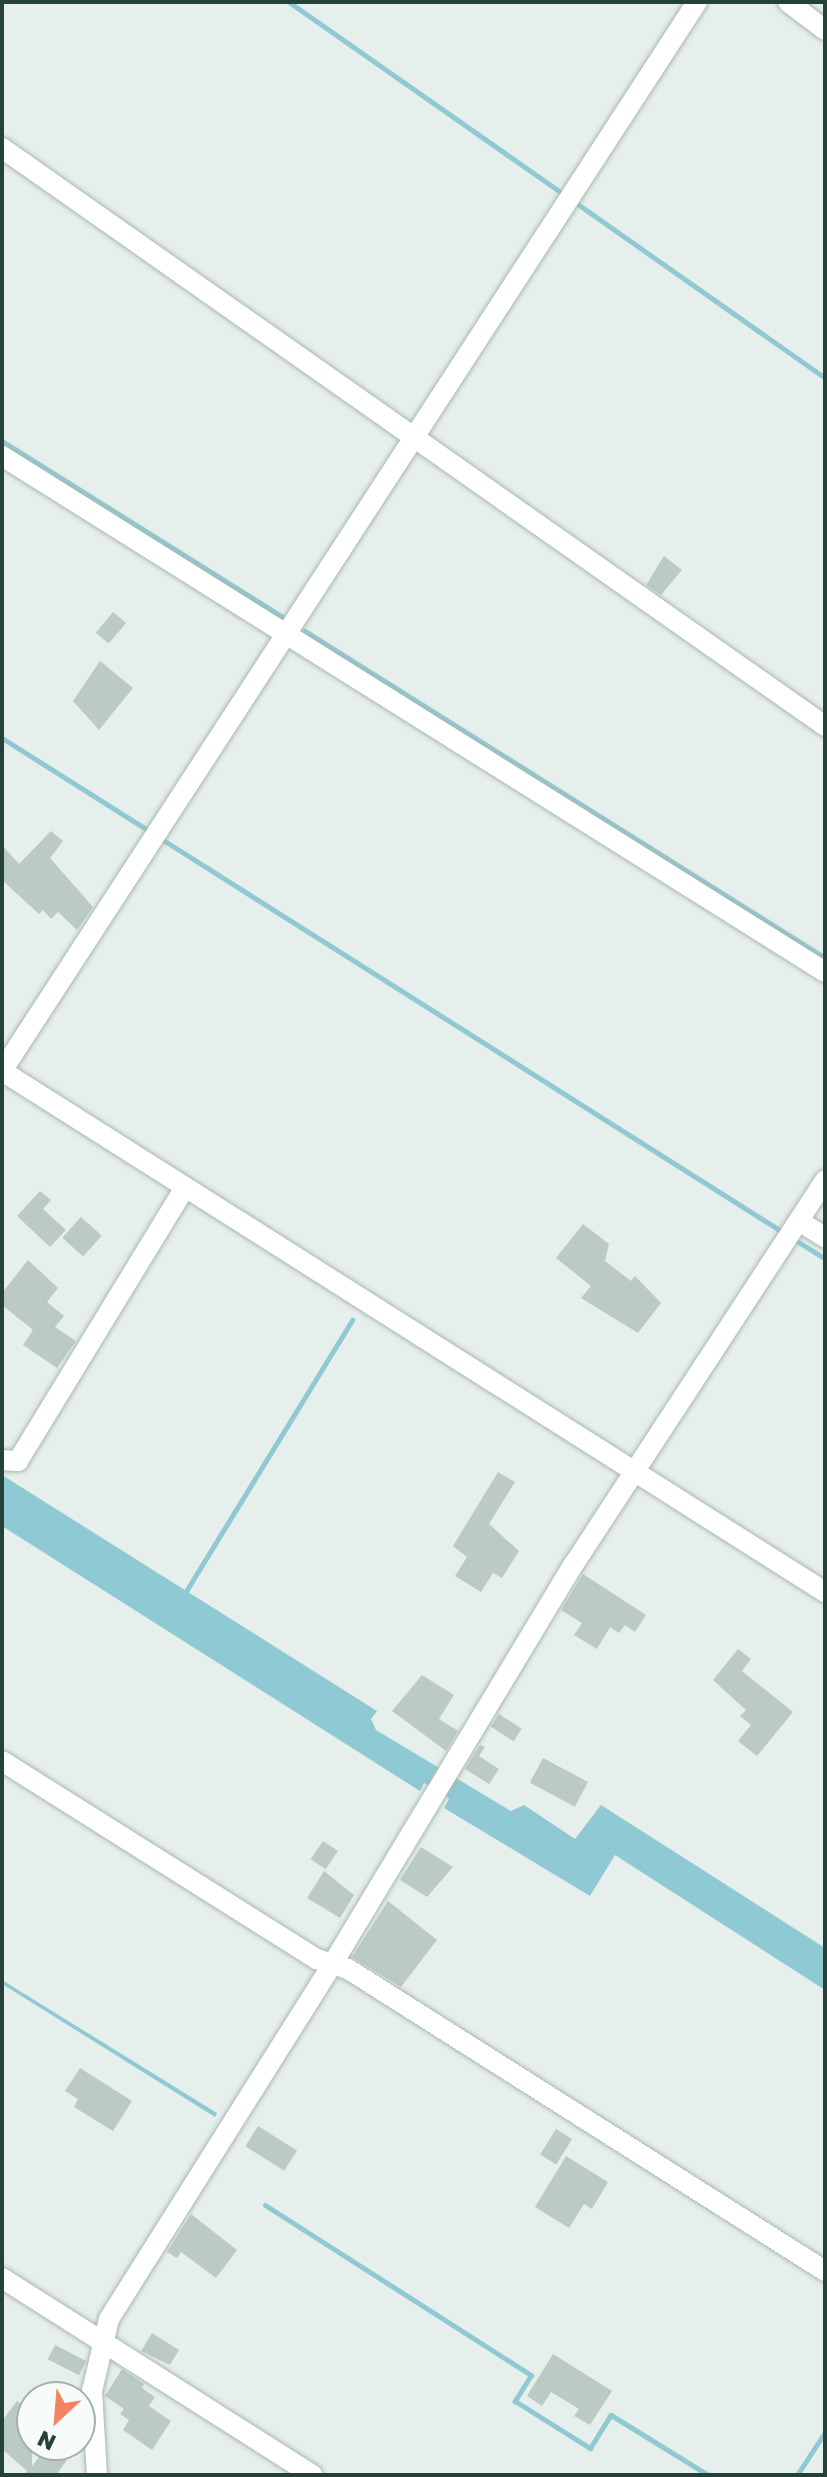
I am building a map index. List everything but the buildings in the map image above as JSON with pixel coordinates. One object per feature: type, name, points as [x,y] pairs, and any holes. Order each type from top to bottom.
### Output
[{"type":"street","points":[[697,2],[2,1071],[825,1592]]},
{"type":"street","points":[[788,2],[825,30]]},
{"type":"street","points":[[2,148],[825,726]]},
{"type":"street","points":[[2,456],[825,972]]},
{"type":"street","points":[[97,2475],[92,2391],[101,2340],[133,2277],[333,1963],[633,1472],[825,1180]]},
{"type":"street","points":[[2,1460],[18,1461],[184,1189]]},
{"type":"street","points":[[792,1231],[825,1237]]},
{"type":"street","points":[[2,1761],[317,1959],[333,1963],[825,2271]]},
{"type":"street","points":[[2,2278],[313,2475]]},
{"type":"water","points":[[2,1475],[377,1711],[371,1719],[376,1730],[511,1811],[524,1805],[575,1839],[601,1805],[825,1948],[825,1990],[615,1855],[590,1896],[444,1808],[449,1799],[445,1794],[424,1783],[420,1791],[2,1526]]},
{"type":"water","points":[[2,1980],[217,2113],[215,2117],[2,1984]]},
{"type":"waterway","points":[[289,2],[559,191]]},
{"type":"waterway","points":[[579,205],[825,378]]},
{"type":"waterway","points":[[2,441],[283,617]]},
{"type":"waterway","points":[[305,631],[825,958]]},
{"type":"waterway","points":[[2,738],[152,833]]},
{"type":"waterway","points":[[160,838],[784,1233]]},
{"type":"waterway","points":[[792,1238],[825,1259]]},
{"type":"waterway","points":[[183,1596],[352,1320]]},
{"type":"waterway","points":[[265,2205],[531,2375],[515,2401],[590,2448],[611,2415],[708,2475]]},
{"type":"waterway","points":[[797,2475],[825,2432]]}]
